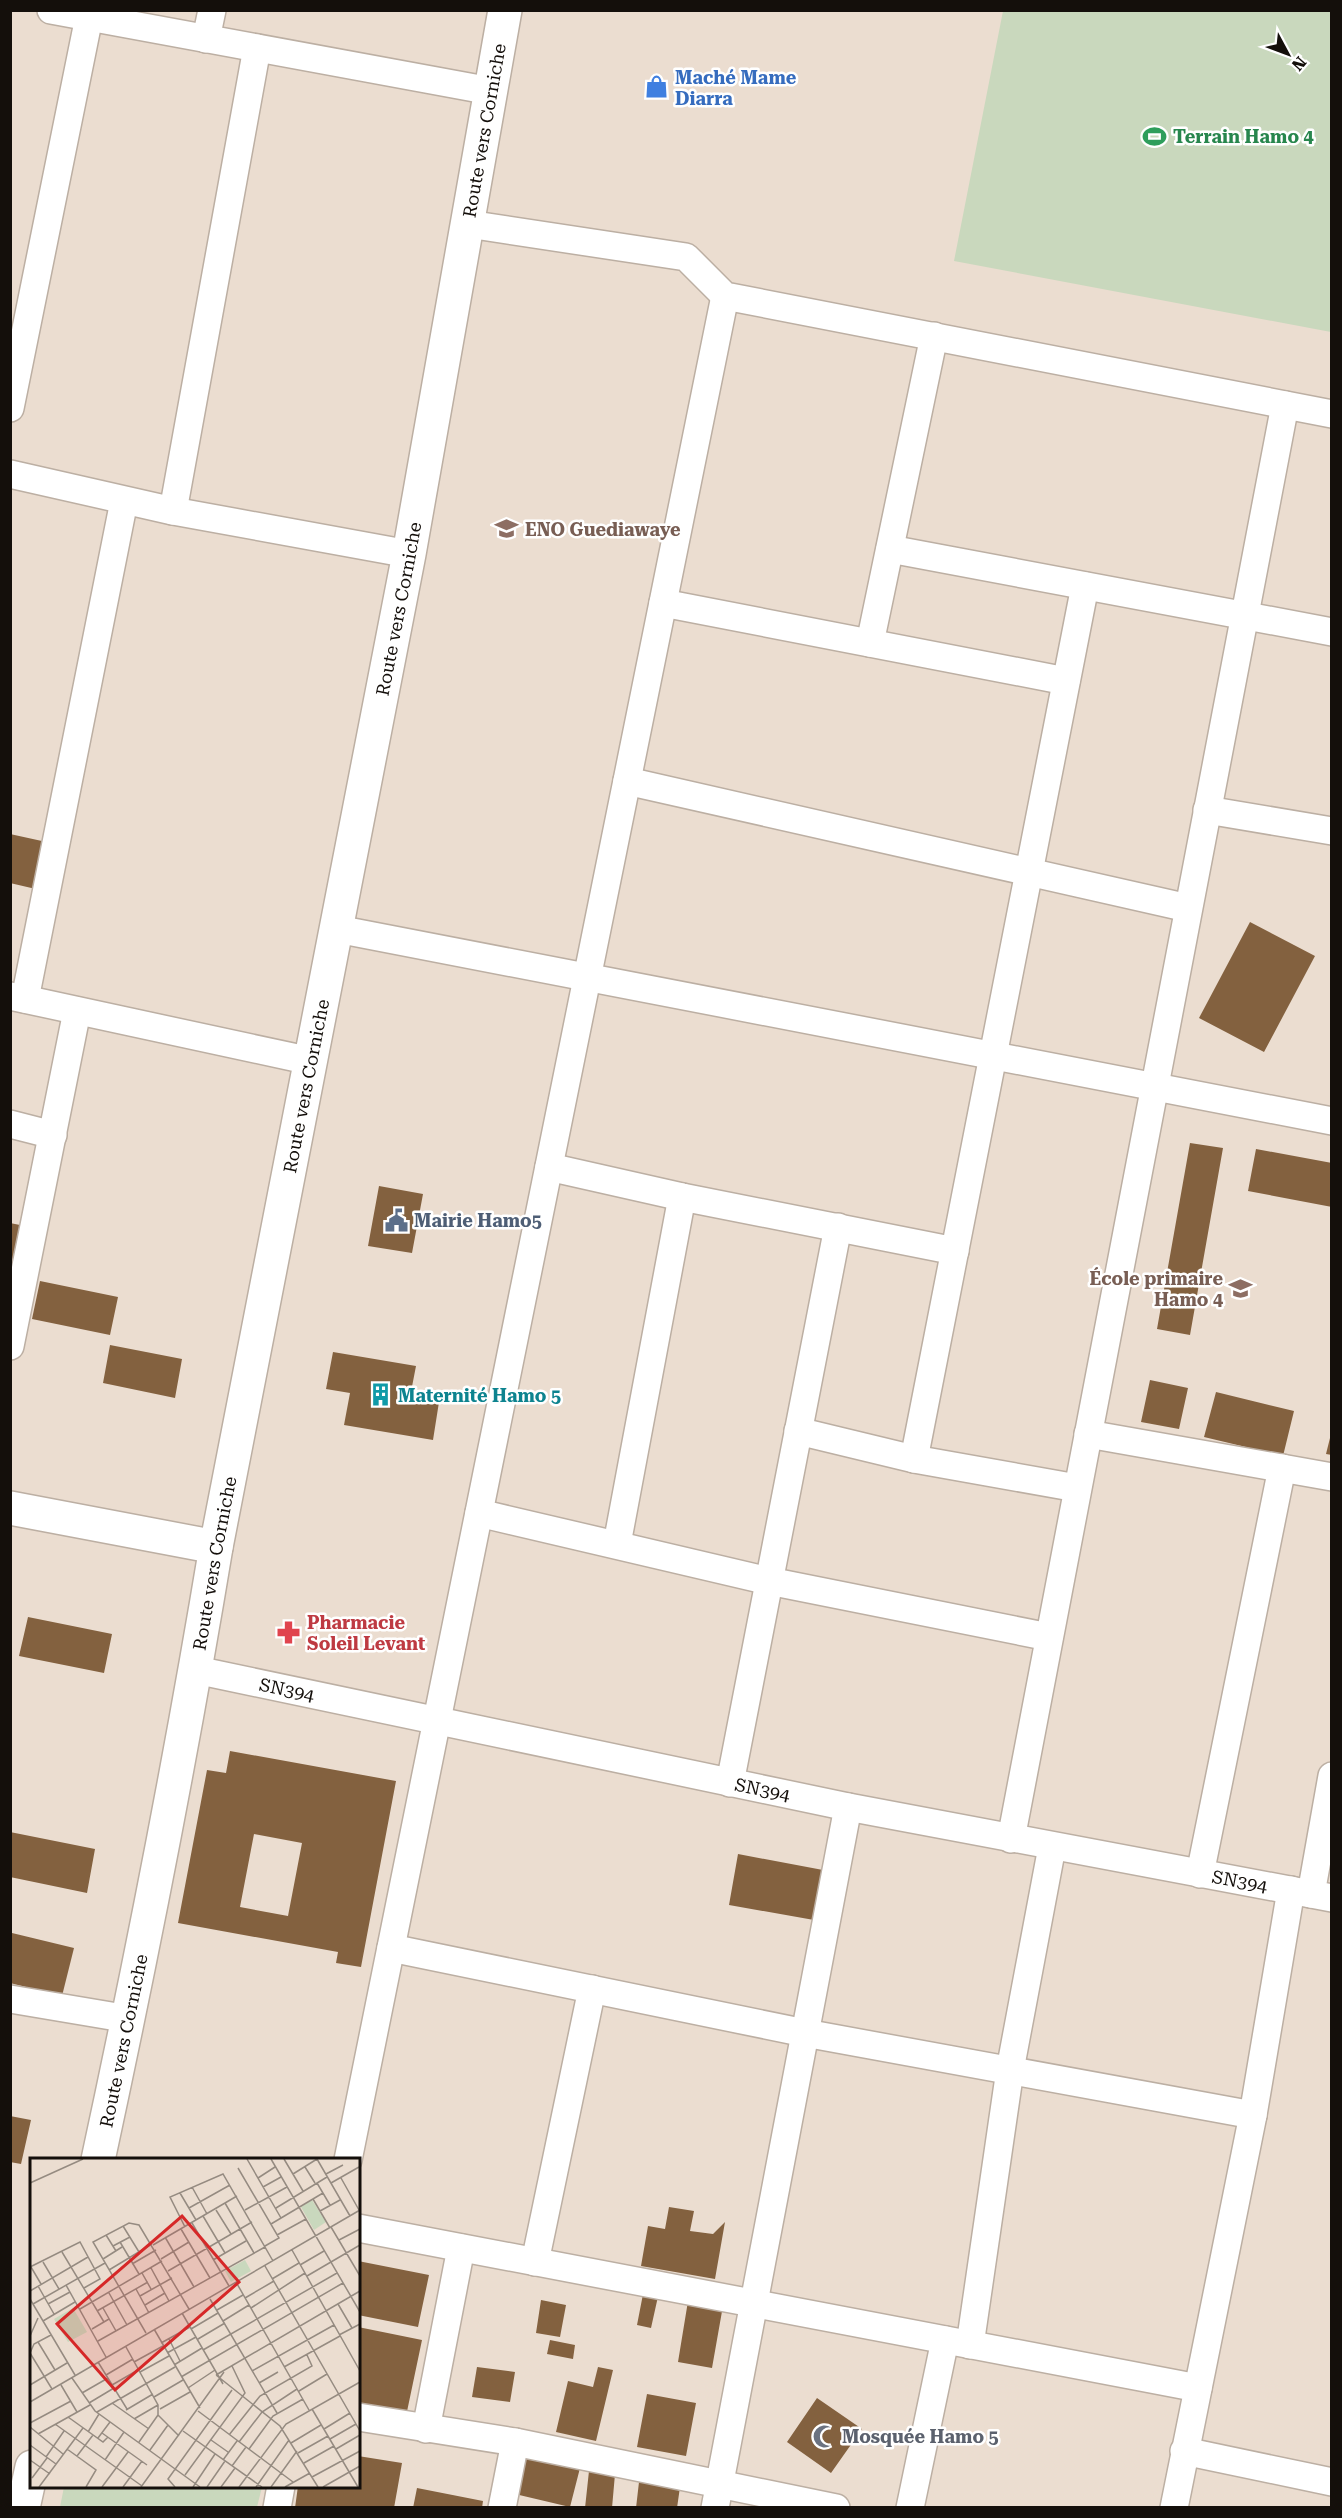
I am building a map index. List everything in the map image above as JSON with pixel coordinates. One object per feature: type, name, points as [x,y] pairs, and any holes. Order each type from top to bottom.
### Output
[{"type":"main road","name":"Route vers Corniche","points":[[98,2158],[129,2019],[196,1670],[216,1547],[409,554],[505,10]]},
{"type":"main road","points":[[10,1508],[216,1547]]},
{"type":"street","points":[[51,10],[491,91]]},
{"type":"street","points":[[206,39],[212,10]]},
{"type":"street","points":[[10,408],[88,17]]},
{"type":"street","points":[[173,511],[257,48]]},
{"type":"street","points":[[468,224],[686,257],[725,296],[1332,414]]},
{"type":"street","points":[[348,2158],[725,296]]},
{"type":"street","points":[[870,643],[934,336]]},
{"type":"street","points":[[1011,1839],[1284,405]]},
{"type":"street","points":[[10,474],[173,511],[409,554]]},
{"type":"street","points":[[124,501],[18,997],[311,1061]]},
{"type":"street","points":[[890,549],[1332,632]]},
{"type":"street","points":[[914,1459],[1085,586]]},
{"type":"street","points":[[663,603],[1066,681]]},
{"type":"street","points":[[627,781],[1188,908]]},
{"type":"street","points":[[1207,810],[1332,831]]},
{"type":"street","points":[[337,929],[1332,1121]]},
{"type":"street","points":[[10,1346],[77,1011]]},
{"type":"street","points":[[10,1124],[52,1135]]},
{"type":"street","points":[[549,1167],[682,1197],[955,1251]]},
{"type":"street","points":[[617,1544],[682,1197]]},
{"type":"street","points":[[730,1783],[838,1227]]},
{"type":"street","points":[[798,1431],[914,1459],[1077,1488]]},
{"type":"street","points":[[1088,1434],[1332,1477]]},
{"type":"street","points":[[1200,1874],[1282,1468]]},
{"type":"street","points":[[479,1513],[769,1581],[1049,1636]]},
{"type":"street","name":"SN394","points":[[196,1670],[848,1807],[1311,1894]]},
{"type":"street","points":[[1174,2508],[1253,2115],[1311,1894],[1332,1776]]},
{"type":"street","points":[[717,2496],[848,1807]]},
{"type":"street","points":[[910,2508],[958,2342],[1052,1847]]},
{"type":"street","points":[[391,1948],[805,2033],[1253,2115]]},
{"type":"street","points":[[536,2262],[592,1989]]},
{"type":"street","points":[[10,1999],[129,2019]]},
{"type":"street","points":[[360,2228],[1198,2388]]},
{"type":"street","points":[[426,2429],[461,2248]]},
{"type":"street","points":[[360,2416],[515,2442],[717,2496],[836,2508]]},
{"type":"street","points":[[502,2508],[515,2442]]},
{"type":"street","points":[[1184,2451],[1332,2482]]},
{"type":"street","points":[[277,2508],[282,2488]]},
{"type":"green space","name":"Terrain Hamo 4","points":[[1003,11],[1331,11],[1331,332],[954,261]]},
{"type":"green space","points":[[64,2488],[262,2488],[257,2507],[60,2507]]},
{"type":"building","points":[[10,834],[51,843],[40,890],[10,883]]},
{"type":"building","points":[[1250,922],[1315,956],[1264,1052],[1199,1018]]},
{"type":"building","points":[[1190,1143],[1223,1148],[1190,1335],[1157,1329]]},
{"type":"building","points":[[1256,1149],[1332,1163],[1332,1207],[1248,1191]]},
{"type":"building","name":"Mairie Hamo5","points":[[379,1186],[423,1194],[412,1253],[368,1246]]},
{"type":"building","points":[[10,1223],[25,1226],[17,1266],[10,1265]]},
{"type":"building","points":[[40,1281],[118,1297],[110,1335],[32,1319]]},
{"type":"building","points":[[110,1345],[182,1359],[175,1398],[103,1383]]},
{"type":"building","name":"Maternité Hamo 5","points":[[333,1352],[416,1366],[410,1397],[439,1402],[433,1440],[344,1425],[350,1393],[326,1389]]},
{"type":"building","points":[[1150,1380],[1188,1388],[1179,1429],[1141,1422]]},
{"type":"building","points":[[1216,1392],[1294,1411],[1283,1456],[1204,1437]]},
{"type":"building","points":[[1332,1434],[1332,1455],[1326,1454]]},
{"type":"building","points":[[28,1617],[112,1634],[104,1673],[19,1656]]},
{"type":"building","points":[[230,1751],[396,1781],[361,1967],[336,1963],[338,1952],[178,1923],[207,1770],[226,1773]],"holes":[[[254,1834],[302,1843],[288,1916],[240,1907]]]},
{"type":"building","points":[[10,1832],[95,1849],[87,1893],[10,1877]]},
{"type":"building","points":[[738,1854],[823,1870],[814,1920],[729,1905]]},
{"type":"building","points":[[12,1933],[74,1948],[62,1996],[10,1983]]},
{"type":"building","points":[[10,2116],[31,2120],[21,2164],[10,2162]]},
{"type":"building","points":[[669,2207],[694,2211],[690,2231],[713,2234],[725,2222],[715,2279],[641,2266],[648,2226],[665,2229]]},
{"type":"building","points":[[360,2261],[429,2275],[418,2327],[360,2315]]},
{"type":"building","points":[[644,2289],[659,2292],[651,2328],[637,2325]]},
{"type":"building","points":[[689,2295],[724,2300],[712,2368],[678,2362]]},
{"type":"building","points":[[541,2300],[566,2305],[560,2337],[536,2333]]},
{"type":"building","points":[[360,2327],[422,2340],[405,2421],[360,2411]]},
{"type":"building","points":[[550,2340],[575,2345],[573,2359],[547,2354]]},
{"type":"building","points":[[477,2367],[515,2372],[510,2402],[472,2397]]},
{"type":"building","points":[[598,2367],[613,2370],[596,2441],[556,2432],[568,2381],[593,2387]]},
{"type":"building","points":[[647,2394],[696,2403],[686,2456],[637,2447]]},
{"type":"building","name":"Mosquée Hamo 5","points":[[817,2398],[862,2429],[831,2473],[787,2442]]},
{"type":"building","points":[[524,2455],[580,2468],[570,2507],[515,2494]]},
{"type":"building","points":[[360,2456],[402,2463],[394,2508],[295,2508],[298,2488],[360,2488]]},
{"type":"building","points":[[589,2471],[615,2474],[612,2508],[585,2508]]},
{"type":"building","points":[[639,2482],[680,2487],[677,2508],[636,2508]]},
{"type":"building","points":[[417,2488],[483,2501],[482,2508],[413,2508]]},
{"type":"place","name":"Maché Mame Diarra","points":[[657,87]]},
{"type":"place","name":"Terrain Hamo 4","points":[[1155,136]]},
{"type":"place","name":"ENO Guediawaye","points":[[507,529]]},
{"type":"place","name":"Mairie Hamo5","points":[[396,1220]]},
{"type":"place","name":"École primaire Hamo 4","points":[[1241,1288]]},
{"type":"place","name":"Maternité Hamo 5","points":[[380,1395]]},
{"type":"place","name":"Pharmacie Soleil Levant","points":[[289,1632]]},
{"type":"place","name":"Mosquée Hamo 5","points":[[824,2436]]}]
